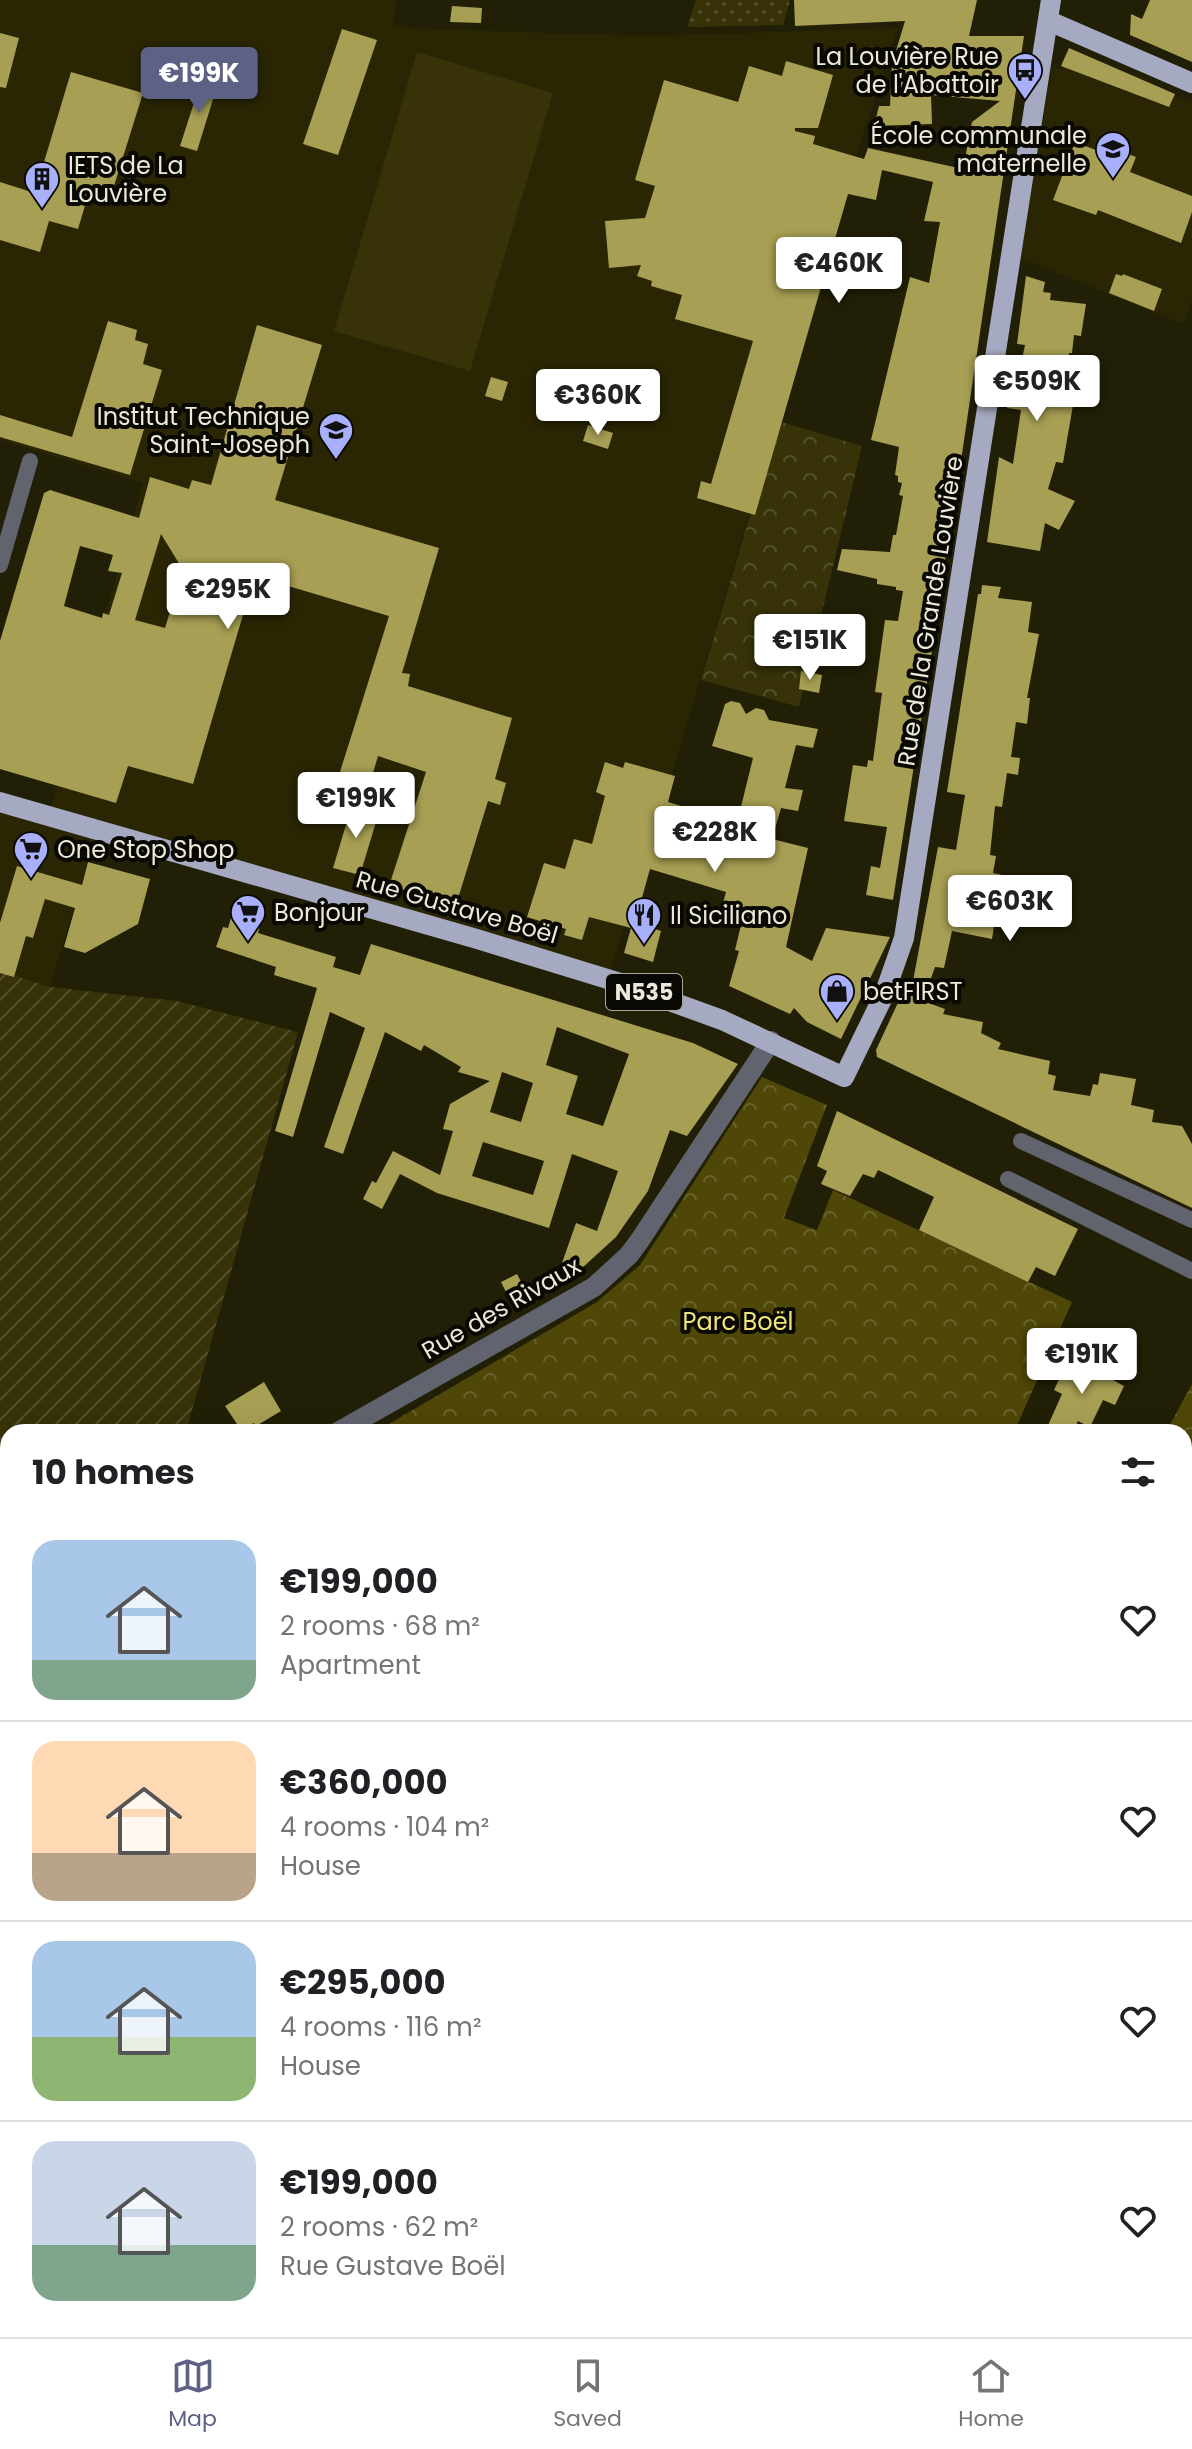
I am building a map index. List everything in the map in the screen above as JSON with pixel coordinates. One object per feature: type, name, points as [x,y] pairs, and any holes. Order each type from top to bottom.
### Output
[{"type":"main road","points":[[1050,10],[1192,83]]},
{"type":"main road","name":"Rue de la Grande Louvière","points":[[844,1077],[884,995],[904,938],[1050,10]]},
{"type":"main road","name":"Rue Gustave Boël","points":[[0,802],[608,979],[722,1020],[844,1077]]},
{"type":"street","points":[[0,565],[30,461]]},
{"type":"street","name":"Rue des Rivaux","points":[[352,1424],[594,1287],[629,1255],[771,1041]]},
{"type":"street","points":[[1021,1141],[1192,1220]]},
{"type":"street","points":[[1008,1179],[1192,1271]]},
{"type":"shaded area","name":"Institut Technique Saint-Joseph","points":[[0,0],[397,0],[393,24],[408,28],[579,34],[649,36],[898,28],[857,153],[608,979],[97,830],[50,987],[0,972],[0,802],[49,815],[143,483],[0,440]]},
{"type":"shaded area","name":"École communale maternelle","points":[[1069,50],[1192,102],[1192,301],[1183,324],[1020,258],[1052,65],[1062,71]]},
{"type":"green space","points":[[696,0],[790,0],[783,25],[687,27]]},
{"type":"green space","points":[[417,52],[553,93],[470,371],[334,331]]},
{"type":"green space","points":[[778,421],[862,446],[799,707],[701,680]]},
{"type":"green space","points":[[0,971],[50,987],[177,1001],[298,1032],[188,1424],[0,1424]]},
{"type":"green space","name":"Parc Boël","points":[[762,1077],[827,1105],[784,1218],[817,1230],[833,1190],[1072,1302],[1018,1424],[389,1424],[597,1302],[640,1265]]},
{"type":"green space","points":[[1192,1384],[1192,1424],[1170,1424]]},
{"type":"building","points":[[794,0],[977,0],[969,36],[1024,36],[893,900],[866,895],[871,866],[880,868],[887,827],[844,821],[853,765],[867,767],[868,760],[873,761],[882,693],[875,692],[885,620],[898,621],[903,591],[877,584],[877,579],[837,570],[842,549],[890,552],[893,535],[896,535],[903,496],[899,495],[902,483],[895,475],[899,447],[871,440],[910,277],[929,283],[940,222],[924,221],[933,182],[882,170],[876,200],[848,194],[755,515],[697,498],[701,481],[711,484],[753,341],[675,319],[682,295],[651,286],[652,281],[637,276],[641,265],[609,268],[605,221],[645,218],[655,186],[635,180],[664,80],[738,102],[749,66],[782,76],[786,61],[833,75],[818,128],[795,128],[795,131],[815,136],[813,144],[864,159],[868,148],[963,169],[972,122],[1000,101],[931,95],[932,124],[874,126],[879,106],[890,106],[892,64],[905,21],[795,26]]},
{"type":"building","points":[[1150,0],[1192,0],[1192,62],[1130,35],[1131,14],[1142,19]]},
{"type":"building","points":[[452,6],[482,8],[481,23],[450,22]]},
{"type":"building","points":[[342,29],[377,40],[338,155],[303,144]]},
{"type":"building","points":[[0,33],[19,38],[6,88],[0,87]]},
{"type":"building","points":[[1069,48],[1175,94],[1169,107],[1061,66]]},
{"type":"building","points":[[71,72],[143,93],[108,205],[87,199],[78,229],[49,221],[40,252],[0,240],[0,182],[41,195],[50,164],[44,162]]},
{"type":"building","points":[[202,78],[218,83],[197,151],[180,146]]},
{"type":"building","points":[[1075,142],[1114,157],[1118,150],[1136,157],[1130,172],[1192,196],[1192,212],[1181,243],[1098,210],[1096,215],[1053,200]]},
{"type":"building","points":[[1116,274],[1162,289],[1154,311],[1109,293]]},
{"type":"building","points":[[1026,276],[1045,282],[1043,292],[1051,293],[1050,300],[1086,304],[1081,336],[1074,335],[1072,353],[1069,353],[1062,403],[1073,405],[1063,463],[1056,462],[1048,489],[1075,501],[1059,530],[1045,523],[1040,551],[987,542],[999,457],[1013,464],[1021,410],[1007,408],[1011,383],[1017,384],[1025,345],[1017,344]]},
{"type":"building","points":[[108,321],[137,330],[135,340],[148,344],[143,364],[162,370],[130,475],[0,437],[0,415],[72,437]]},
{"type":"building","points":[[257,325],[322,345],[275,500],[439,548],[402,673],[410,674],[408,686],[512,718],[495,779],[506,783],[500,805],[488,801],[456,905],[389,886],[426,772],[378,756],[365,800],[334,791],[389,616],[268,580],[250,591],[193,784],[128,766],[116,803],[0,769],[0,641],[44,493],[50,490],[139,518],[150,477],[189,489],[192,480],[211,485]],"holes":[[[161,534],[183,570],[165,628],[135,620]],[[80,546],[113,555],[108,571],[122,573],[109,615],[103,613],[102,618],[64,606]]]},
{"type":"building","points":[[491,377],[508,382],[502,401],[485,396]]},
{"type":"building","points":[[588,425],[613,433],[608,449],[583,441]]},
{"type":"building","points":[[982,585],[1001,587],[998,598],[1032,602],[1028,632],[1039,634],[1027,698],[1030,698],[1027,724],[1016,722],[1011,757],[1020,758],[1018,775],[1007,773],[1002,807],[995,806],[990,855],[996,856],[993,873],[1002,875],[992,939],[952,931],[944,968],[935,967],[923,1001],[945,1009],[943,1014],[983,1022],[981,1033],[1001,1043],[998,1049],[1050,1061],[1048,1074],[1056,1076],[1053,1090],[1090,1096],[1093,1084],[1098,1085],[1100,1073],[1136,1079],[1131,1105],[1154,1110],[1152,1122],[1182,1126],[1192,1144],[1192,1208],[877,1057],[876,1050],[909,979],[913,981],[938,847],[956,850],[965,795],[947,792],[978,594],[981,594]]},
{"type":"building","points":[[801,671],[822,675],[819,693],[799,689]]},
{"type":"building","points":[[731,701],[740,703],[746,714],[756,708],[764,710],[769,720],[818,729],[813,748],[796,745],[785,788],[803,790],[798,811],[781,808],[772,839],[808,848],[786,947],[812,961],[826,928],[890,937],[841,1039],[807,1022],[794,1008],[790,1014],[729,986],[739,951],[735,950],[741,925],[719,917],[726,892],[650,869],[638,912],[655,920],[652,928],[661,931],[653,962],[624,953],[631,928],[589,917],[582,940],[564,935],[566,929],[527,917],[544,863],[565,869],[574,839],[592,844],[605,796],[596,792],[605,762],[623,768],[625,762],[675,776],[668,802],[737,823],[753,758],[712,746],[725,704]]},
{"type":"building","points":[[352,805],[379,812],[360,875],[333,868]]},
{"type":"building","points":[[88,862],[150,879],[138,924],[85,953],[64,947],[75,908],[45,899],[33,938],[26,936],[14,977],[0,973],[0,923],[17,866],[82,885]]},
{"type":"building","points":[[235,904],[263,913],[258,933],[336,957],[333,967],[360,975],[371,944],[693,1043],[738,1064],[687,1136],[670,1130],[648,1191],[616,1237],[569,1276],[562,1263],[576,1223],[597,1231],[618,1171],[572,1154],[549,1228],[437,1193],[400,1174],[382,1209],[363,1199],[372,1181],[376,1183],[393,1151],[440,1175],[453,1131],[443,1129],[450,1104],[490,1081],[458,1072],[461,1067],[424,1045],[421,1051],[385,1032],[343,1154],[324,1147],[365,1028],[330,1012],[293,1137],[275,1131],[317,988],[274,975],[276,967],[216,947],[223,927],[228,928]],"holes":[[[557,1027],[629,1054],[603,1126],[566,1114],[578,1076],[546,1065]],[[502,1072],[533,1083],[521,1122],[490,1112]],[[483,1142],[544,1161],[533,1195],[472,1176]]]},
{"type":"building","points":[[837,1111],[1078,1229],[1055,1276],[1036,1267],[1028,1282],[919,1230],[934,1197],[878,1170],[874,1178],[863,1174],[850,1196],[821,1184],[827,1171],[817,1166]]},
{"type":"building","points":[[517,1274],[526,1291],[510,1300],[501,1282]]},
{"type":"building","points":[[1070,1356],[1114,1377],[1113,1380],[1124,1386],[1115,1405],[1103,1400],[1091,1424],[1078,1421],[1077,1424],[1049,1424],[1062,1394],[1054,1390]]},
{"type":"building","points":[[264,1382],[281,1411],[259,1424],[237,1424],[225,1406]]},
{"type":"place","name":"La Louvière Rue de l'Abattoir","points":[[1025,101]]},
{"type":"place","name":"École communale maternelle","points":[[1113,180]]},
{"type":"place","name":"IETS de La Louvière","points":[[42,210]]},
{"type":"place","name":"Institut Technique Saint-Joseph","points":[[336,461]]},
{"type":"place","name":"One Stop Shop","points":[[31,880]]},
{"type":"place","name":"Bonjour","points":[[248,943]]},
{"type":"place","name":"Il Siciliano","points":[[644,946]]},
{"type":"place","name":"betFIRST","points":[[837,1022]]}]
